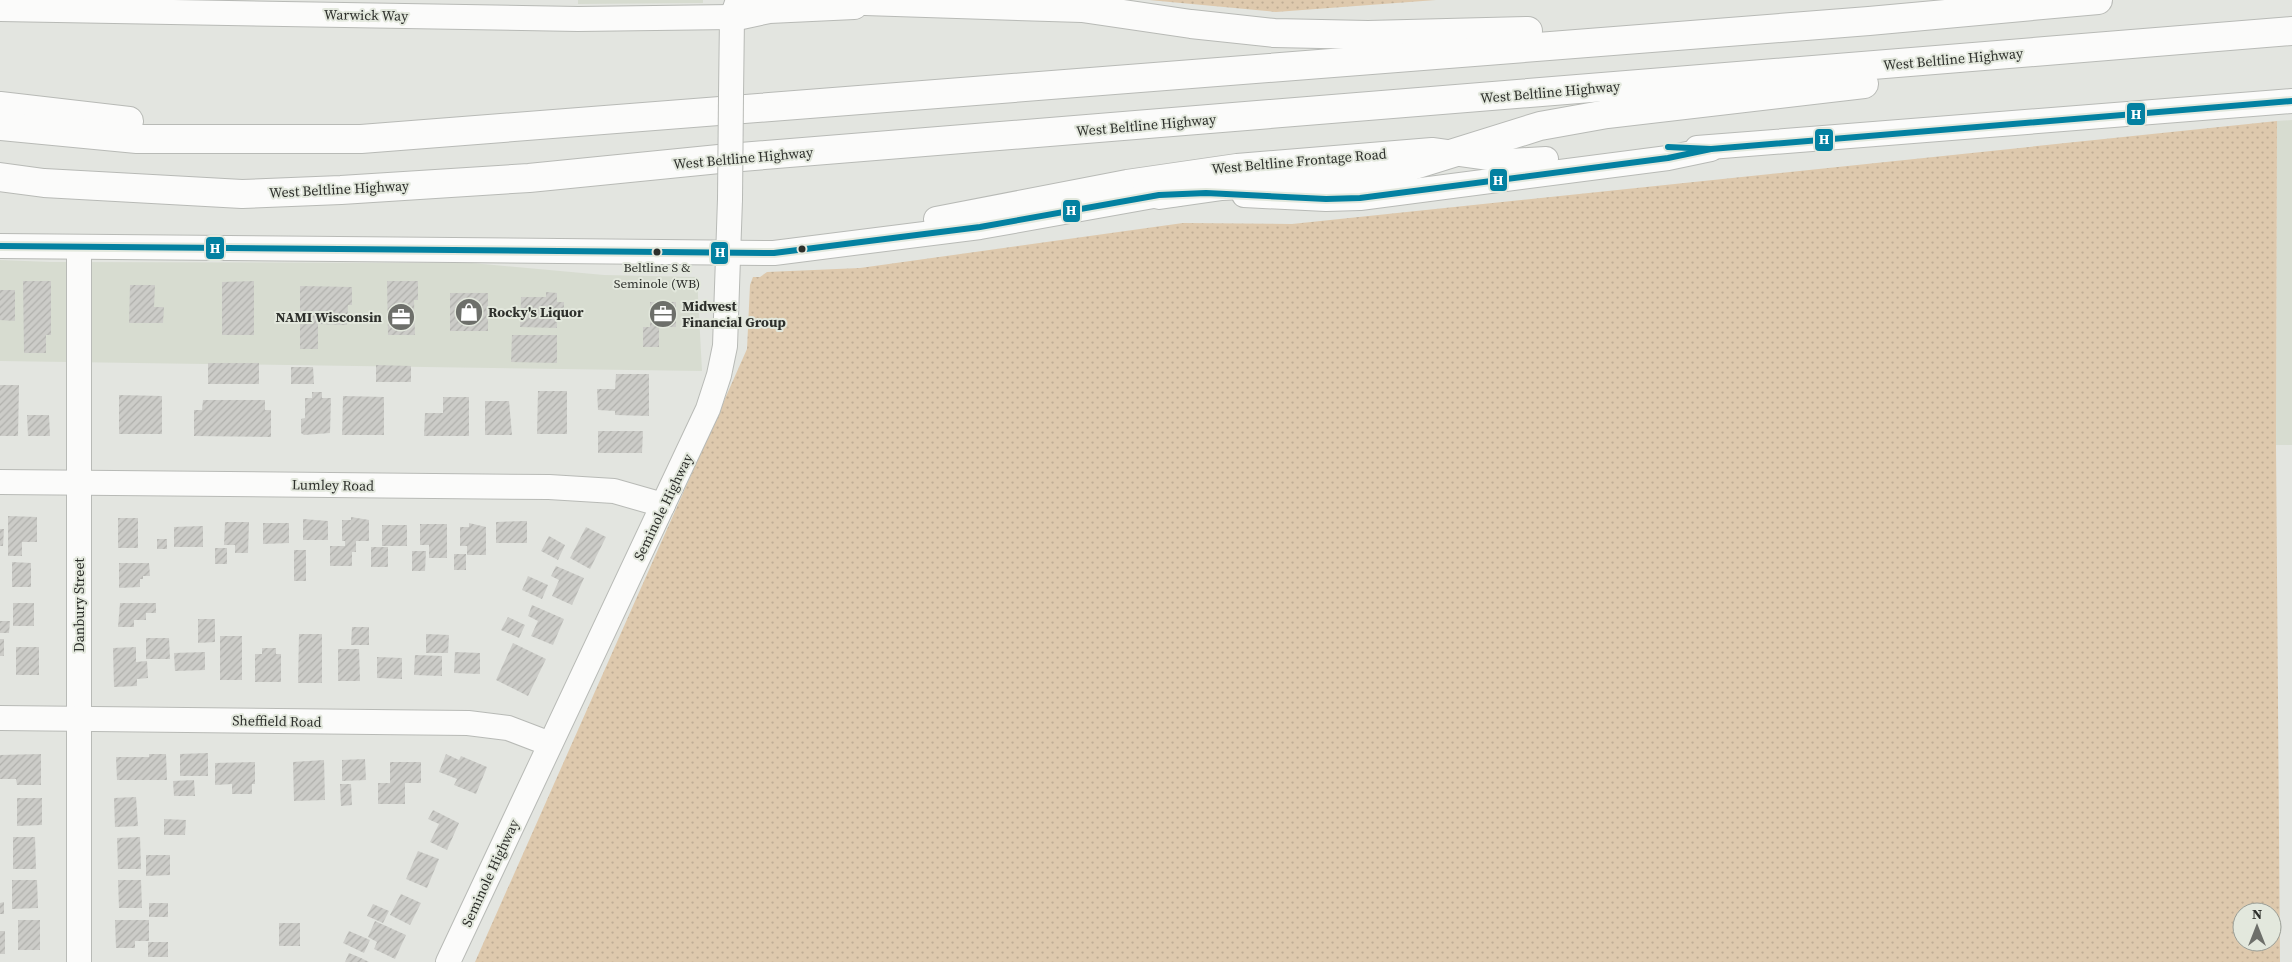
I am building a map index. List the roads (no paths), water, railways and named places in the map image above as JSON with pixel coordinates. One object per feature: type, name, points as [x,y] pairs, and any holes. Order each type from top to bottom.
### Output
[{"type":"highway","points":[[834,0],[1082,8],[1191,24],[1274,33],[1323,35],[1868,21]]},
{"type":"highway","points":[[0,126],[137,139],[319,141],[485,130],[1868,21],[2098,0]]},
{"type":"highway","points":[[730,6],[769,9],[893,3]]},
{"type":"highway","name":"West Beltline Highway","points":[[0,177],[44,183],[242,194],[341,190],[529,178],[729,158],[2292,31]]},
{"type":"highway","points":[[1159,195],[1222,186],[1363,178],[1402,169],[1540,126],[1608,114],[1906,79],[2143,43]]},
{"type":"highway","points":[[0,106],[319,141]]},
{"type":"highway","points":[[0,196],[83,198],[242,194]]},
{"type":"street","name":"Warwick Way","points":[[0,9],[76,5],[578,18],[730,6]]},
{"type":"street","name":"Seminole Highway","points":[[448,962],[708,409],[719,375],[725,346],[730,199],[732,65],[730,6]]},
{"type":"street","name":"West Beltline Frontage Road","points":[[893,236],[942,216],[1203,170],[1432,150],[1511,161],[1667,148],[1711,149],[2292,101]]},
{"type":"street","name":"West Beltline Frontage Road","points":[[0,246],[774,253],[893,236],[980,227],[1159,195],[1206,193],[1326,199],[1360,198],[1668,158],[1711,149]]},
{"type":"street","name":"Danbury Street","points":[[79,247],[79,962]]},
{"type":"street","name":"Lumley Road","points":[[0,482],[549,487],[614,491],[663,505]]},
{"type":"street","name":"Sheffield Road","points":[[0,718],[468,723],[508,728],[550,744]]},
{"type":"place","name":"Beltline S & Seminole (WB)","points":[[657,252]]},
{"type":"place","name":"Rocky's Liquor","points":[[469,312]]},
{"type":"place","name":"Midwest Financial Group","points":[[663,314]]},
{"type":"place","name":"NAMI Wisconsin","points":[[401,317]]}]
